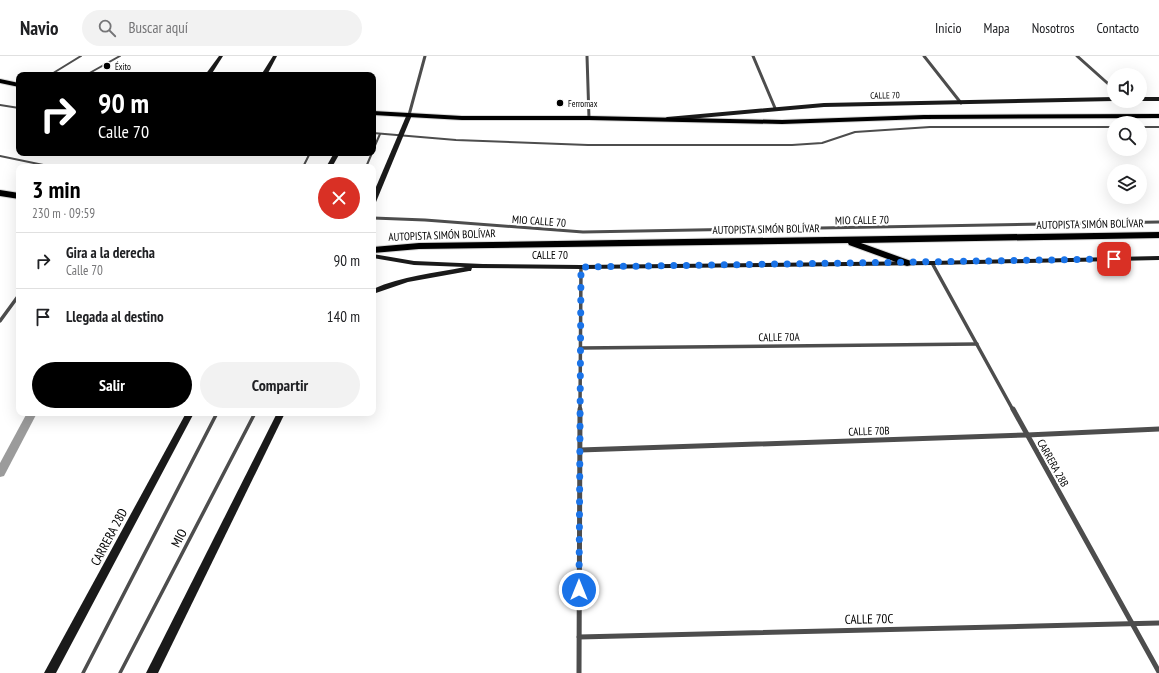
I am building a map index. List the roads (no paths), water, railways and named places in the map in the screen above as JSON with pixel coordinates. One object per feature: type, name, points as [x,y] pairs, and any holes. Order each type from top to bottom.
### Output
[{"type":"highway","points":[[0,81],[16,84]]},
{"type":"highway","points":[[376,113],[462,118],[589,118],[782,122],[924,117],[1159,116]]},
{"type":"highway","points":[[0,193],[16,196]]},
{"type":"highway","name":"AUTOPISTA SIMÓN BOLÍVAR","points":[[376,250],[419,246],[1159,235]]},
{"type":"highway","points":[[846,240],[907,263]]},
{"type":"street","points":[[210,72],[221,56]]},
{"type":"street","points":[[266,72],[275,56]]},
{"type":"street","points":[[376,195],[409,115],[425,56]]},
{"type":"street","points":[[587,56],[589,118]]},
{"type":"street","points":[[753,56],[775,108]]},
{"type":"street","points":[[924,56],[961,103]]},
{"type":"street","points":[[1077,56],[1107,83]]},
{"type":"street","points":[[1147,99],[1159,99]]},
{"type":"street","name":"CALLE 70","points":[[657,120],[775,108],[824,105],[1107,100]]},
{"type":"street","name":"CALLE 70","points":[[376,257],[414,263],[483,266],[581,267],[932,263],[1159,258]]},
{"type":"street","name":"CARRERA 28B","points":[[932,263],[1159,672]]},
{"type":"street","points":[[376,291],[410,280],[483,266]]},
{"type":"street","points":[[579,673],[581,267]]},
{"type":"street","points":[[0,322],[16,300]]},
{"type":"street","name":"CALLE 70A","points":[[580,348],[977,344]]},
{"type":"street","name":"CARRERA 28D","points":[[50,673],[188,416]]},
{"type":"street","points":[[152,673],[280,416]]},
{"type":"street","name":"CALLE 70B","points":[[580,450],[1027,435],[1159,429]]},
{"type":"street","name":"CALLE 70C","points":[[579,637],[1159,623]]},
{"type":"lane","points":[[55,72],[81,56]]},
{"type":"lane","points":[[91,72],[120,56]]},
{"type":"lane","points":[[0,105],[16,108]]},
{"type":"lane","points":[[376,133],[456,140],[588,145],[792,145],[822,143],[855,132],[930,127],[1107,127]]},
{"type":"lane","points":[[1147,127],[1159,127]]},
{"type":"lane","points":[[376,143],[380,134]]},
{"type":"lane","points":[[0,156],[39,164]]},
{"type":"lane","name":"MIO CALLE 70","points":[[376,218],[425,220],[583,232],[1159,222]]},
{"type":"lane","name":"MIO","points":[[83,673],[215,416]]},
{"type":"lane","name":"MIO","points":[[120,673],[253,416]]},
{"type":"waterway","points":[[0,473],[30,416]]},
{"type":"place","name":"Éxito","points":[[107,66]]},
{"type":"place","name":"Ferromax","points":[[560,103]]}]
